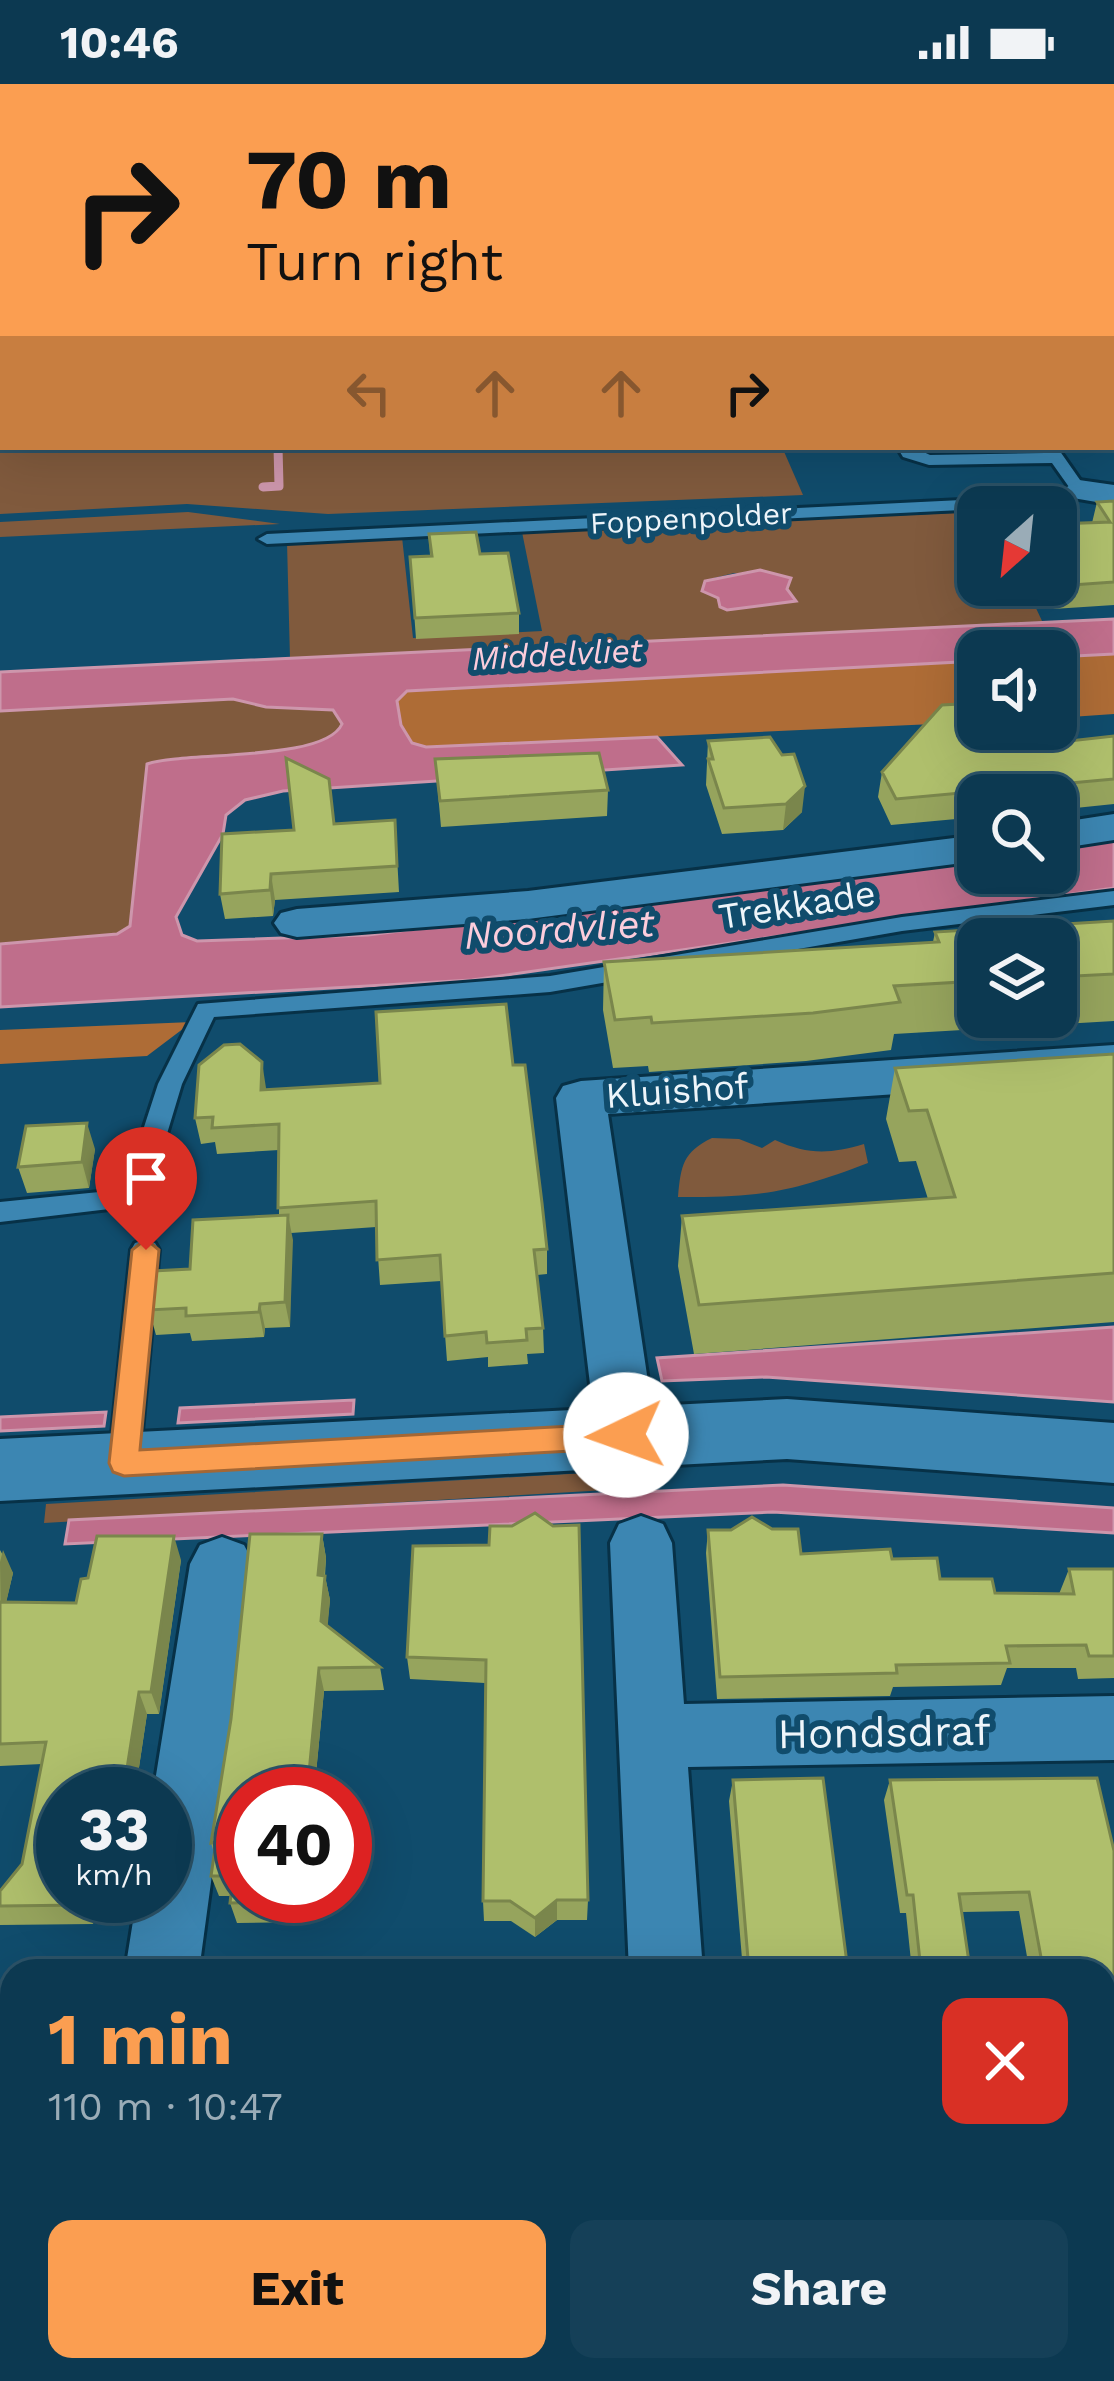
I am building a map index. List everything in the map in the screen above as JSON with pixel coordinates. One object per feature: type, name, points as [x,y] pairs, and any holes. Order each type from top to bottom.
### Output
[{"type":"street","name":"Foppenpolder","points":[[1079,490],[1114,495]]},
{"type":"street","points":[[1077,833],[1114,827]]},
{"type":"street","points":[[297,923],[528,905],[957,851]]},
{"type":"street","name":"Kluishof","points":[[626,1435],[580,1098],[1114,1062]]},
{"type":"street","points":[[0,1470],[787,1429],[1114,1453]]},
{"type":"street","points":[[640,1543],[665,1959]]},
{"type":"street","points":[[165,1959],[222,1564]]},
{"type":"street","name":"Hondsdraf","points":[[654,1736],[1114,1728]]},
{"type":"lane","points":[[907,450],[929,460],[1053,452],[1079,490]]},
{"type":"lane","name":"Foppenpolder","points":[[267,539],[1023,502],[1079,490]]},
{"type":"lane","name":"Trekkade","points":[[0,1212],[117,1199],[144,1167],[170,1084],[206,1010],[550,984],[881,928],[1114,898]]},
{"type":"lane","points":[[124,1463],[146,1250]]},
{"type":"shaded area","points":[[0,450],[783,450],[803,495],[328,514],[187,504],[0,514]]},
{"type":"shaded area","points":[[188,512],[280,524],[0,537],[0,522]]},
{"type":"shaded area","points":[[957,513],[957,606],[1035,606],[1043,623],[290,659],[287,542],[402,537],[413,638],[542,631],[522,532]],"holes":[[[734,573],[791,579],[787,589],[796,600],[727,610],[710,579]]]},
{"type":"shaded area","points":[[1114,654],[1114,714],[1077,717],[1077,656]]},
{"type":"shaded area","points":[[957,662],[957,723],[426,747],[412,743],[401,725],[397,701],[407,691]]},
{"type":"shaded area","points":[[233,699],[266,707],[333,710],[342,724],[310,745],[147,764],[130,927],[117,934],[0,944],[0,711]]},
{"type":"shaded area","points":[[192,1022],[147,1056],[0,1064],[0,1030]]},
{"type":"shaded area","points":[[712,1138],[739,1139],[762,1148],[775,1140],[819,1151],[864,1144],[868,1163],[775,1191],[678,1197],[685,1161]]},
{"type":"shaded area","points":[[621,1471],[624,1489],[44,1523],[46,1504]]},
{"type":"water","points":[[760,570],[791,578],[787,589],[796,601],[727,610],[720,607],[718,598],[702,591],[705,581]]},
{"type":"water","points":[[1114,619],[1114,654],[1077,656],[1077,630],[957,630],[957,662],[407,691],[397,701],[401,725],[412,743],[426,747],[657,737],[682,765],[283,791],[245,800],[226,815],[223,834],[176,917],[182,935],[197,941],[368,935],[957,861],[957,894],[1072,894],[472,980],[0,1007],[0,944],[117,934],[130,926],[147,764],[283,750],[330,736],[342,724],[333,710],[266,707],[233,699],[0,711],[0,672]]},
{"type":"water","points":[[1114,836],[1114,888],[1077,893],[1077,842]]},
{"type":"water","points":[[1114,1327],[1114,1402],[766,1377],[662,1381],[657,1358]]},
{"type":"water","points":[[354,1400],[353,1414],[178,1423],[180,1408]]},
{"type":"water","points":[[106,1412],[104,1426],[0,1431],[0,1417]]},
{"type":"water","points":[[783,1485],[1114,1508],[1114,1533],[773,1512],[65,1544],[69,1520]]},
{"type":"building","points":[[1114,501],[1114,582],[1077,585],[1077,523],[1110,522],[1097,502]]},
{"type":"building","points":[[476,532],[480,554],[508,553],[519,613],[415,618],[410,557],[432,556],[429,534]]},
{"type":"building","points":[[957,704],[957,750],[1077,750],[1077,740],[1114,736],[1114,779],[1077,782],[1077,774],[957,774],[957,793],[896,799],[882,772],[942,705]]},
{"type":"building","points":[[770,737],[782,755],[794,754],[805,786],[786,804],[724,808],[708,759],[713,759],[708,741]]},
{"type":"building","points":[[599,753],[608,790],[440,801],[435,759]]},
{"type":"building","points":[[286,758],[329,779],[334,824],[395,820],[397,866],[271,874],[270,890],[220,894],[222,834],[294,830]]},
{"type":"building","points":[[1114,921],[1114,974],[1077,976],[1077,923]]},
{"type":"building","points":[[957,931],[957,982],[894,986],[900,1002],[813,1013],[652,1023],[651,1017],[615,1020],[604,962],[939,942],[935,932]]},
{"type":"building","points":[[506,1004],[513,1065],[525,1065],[542,1203],[547,1249],[534,1250],[543,1328],[526,1329],[527,1340],[487,1343],[486,1332],[445,1336],[440,1255],[377,1260],[376,1201],[278,1208],[279,1124],[212,1128],[213,1117],[195,1118],[199,1065],[224,1045],[240,1044],[262,1062],[261,1090],[380,1083],[376,1012]]},
{"type":"building","points":[[1114,1054],[1114,1273],[699,1305],[682,1216],[955,1197],[927,1110],[909,1111],[895,1068]]},
{"type":"building","points":[[87,1123],[82,1162],[18,1167],[26,1126]]},
{"type":"building","points":[[288,1215],[285,1302],[260,1304],[259,1312],[186,1316],[186,1308],[149,1310],[153,1271],[190,1269],[193,1220]]},
{"type":"building","points":[[535,1513],[553,1526],[579,1525],[588,1900],[557,1900],[535,1918],[510,1901],[483,1901],[486,1660],[407,1657],[413,1546],[489,1545],[490,1526],[512,1526]]},
{"type":"building","points":[[752,1517],[772,1529],[798,1529],[801,1554],[890,1549],[892,1559],[937,1558],[940,1579],[992,1579],[995,1593],[1074,1594],[1069,1569],[1114,1569],[1114,1656],[1089,1656],[1086,1645],[1006,1646],[1010,1663],[896,1665],[897,1673],[720,1677],[708,1530],[731,1530]]},
{"type":"building","points":[[250,1534],[322,1534],[321,1621],[380,1667],[319,1668],[310,1767],[223,1767]]},
{"type":"building","points":[[97,1536],[174,1536],[151,1692],[139,1692],[127,1767],[41,1767],[46,1742],[0,1744],[0,1602],[76,1603],[81,1579],[88,1578]]},
{"type":"building","points":[[823,1778],[846,1959],[748,1959],[733,1780]]},
{"type":"building","points":[[1097,1778],[1114,1851],[1114,1959],[1041,1959],[1029,1892],[959,1894],[969,1959],[920,1959],[913,1895],[907,1895],[890,1780]]},
{"type":"building","points":[[36,1793],[36,1906],[0,1906],[0,1891],[22,1864]]},
{"type":"waterway","points":[[263,487],[279,486],[278,450]]},
{"type":"route","points":[[146,1250],[124,1463],[626,1435]]},
{"type":"water label","name":"Middelvliet","points":[[557,654]]},
{"type":"water label","name":"Noordvliet","points":[[559,929]]}]
